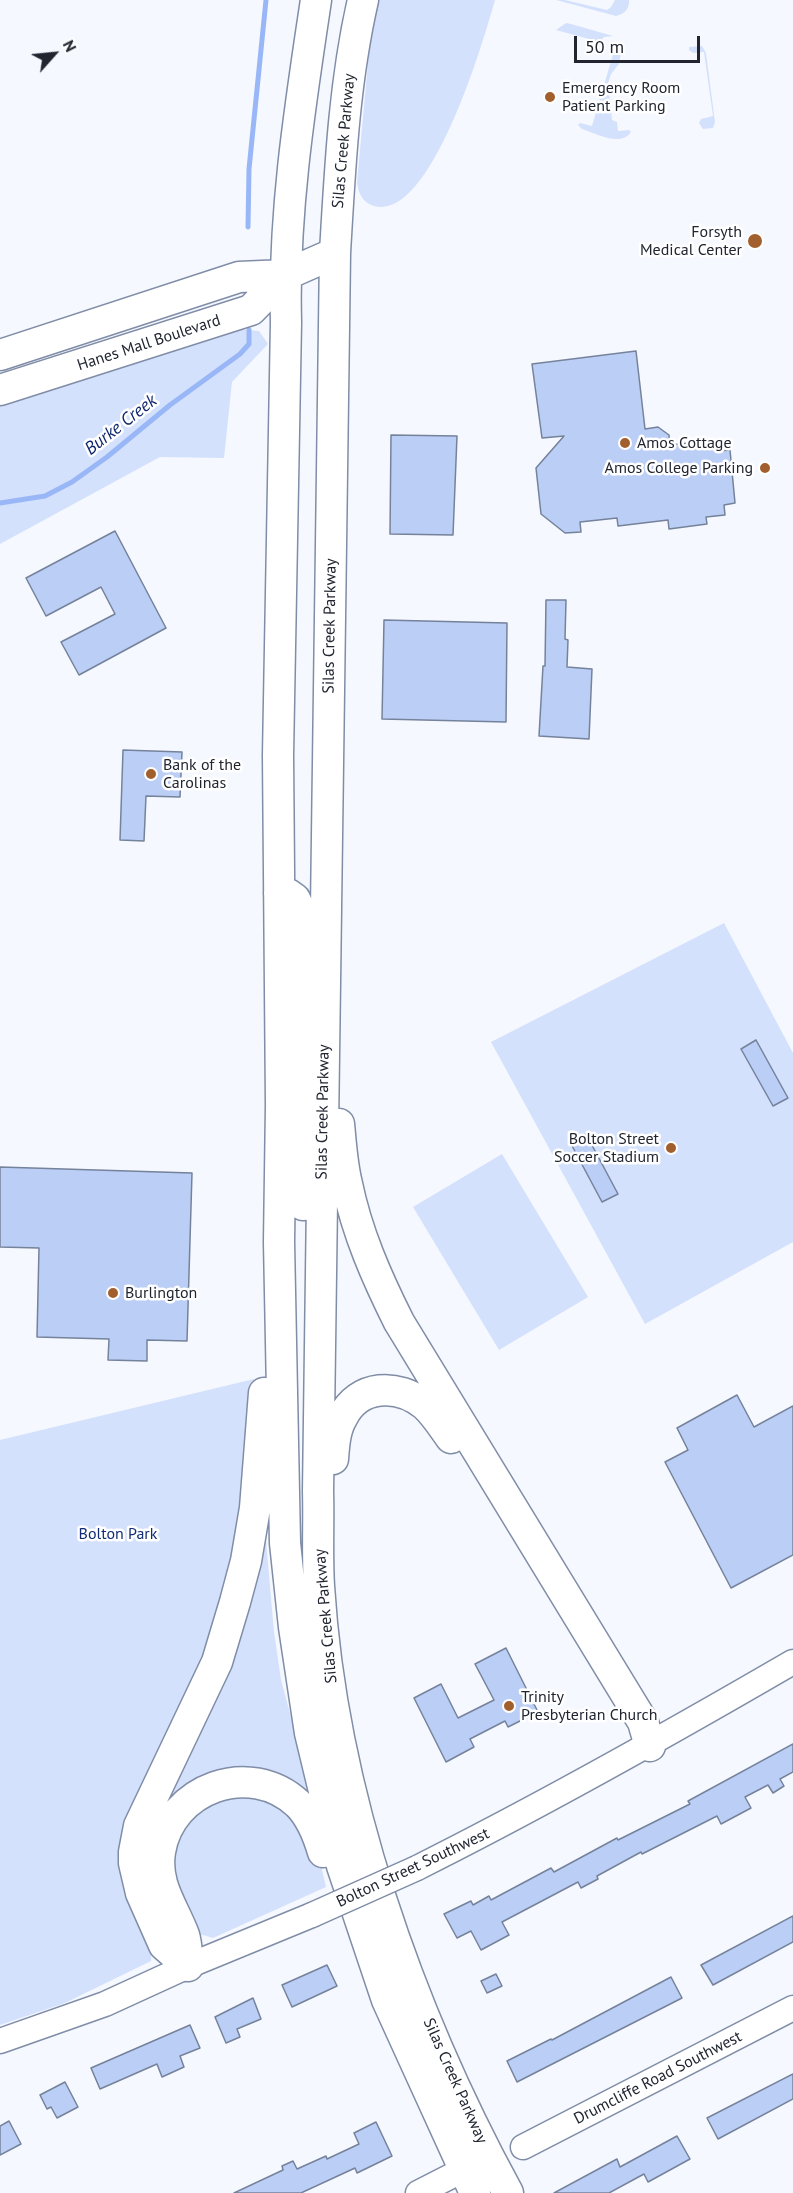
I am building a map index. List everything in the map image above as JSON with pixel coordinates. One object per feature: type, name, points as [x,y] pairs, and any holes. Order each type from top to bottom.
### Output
[{"type":"main road","name":"Silas Creek Parkway","points":[[316,0],[297,125],[285,275],[278,756],[281,1105],[279,1242],[285,1543],[294,1627],[310,1733],[324,1797],[351,1896],[387,2000],[469,2181]]},
{"type":"main road","name":"Silas Creek Parkway","points":[[363,0],[354,40],[341,146],[335,253],[319,1586],[329,1675],[340,1735],[362,1835],[377,1890],[414,1989],[454,2084],[508,2193]]},
{"type":"main road","name":"Hanes Mall Boulevard","points":[[0,355],[239,277],[285,275],[335,253]]},
{"type":"main road","name":"Hanes Mall Boulevard","points":[[0,390],[251,310],[285,275]]},
{"type":"main road","points":[[279,893],[288,894],[295,899],[302,915],[305,988],[303,1214],[308,1256],[321,1302]]},
{"type":"main road","points":[[326,954],[338,1039],[339,1119],[346,1182],[354,1213],[380,1283],[399,1322],[644,1722],[650,1746]]},
{"type":"main road","points":[[188,1966],[164,1946],[141,1893],[136,1877],[134,1852],[139,1826],[217,1662],[246,1561],[255,1508],[263,1423],[266,1296],[279,1242]]},
{"type":"main road","points":[[319,1586],[331,1548],[333,1462],[340,1420],[354,1401],[369,1392],[386,1389],[410,1396],[425,1405],[443,1426],[631,1729],[650,1746]]},
{"type":"main road","points":[[188,1966],[184,1936],[160,1882],[160,1860],[164,1837],[177,1812],[197,1795],[224,1784],[259,1784],[289,1796],[308,1815],[320,1843],[351,1941],[387,2000]]},
{"type":"street","name":"Bolton Street Southwest","points":[[8,2039],[105,2004],[417,1868],[650,1746],[793,1662]]},
{"type":"street","name":"Drumcliffe Road Southwest","points":[[523,2147],[793,2008]]},
{"type":"street","points":[[0,2058],[8,2039]]},
{"type":"street","points":[[418,2193],[469,2181]]},
{"type":"green space","points":[[379,0],[495,0],[467,87],[452,124],[434,158],[415,186],[395,203],[374,206],[362,197],[357,182],[369,52]]},
{"type":"green space","points":[[556,0],[607,10],[615,0],[629,0],[629,6],[626,11],[616,16]]},
{"type":"green space","points":[[566,23],[613,36],[604,37],[600,42],[556,30]]},
{"type":"green space","points":[[702,46],[706,53],[715,122],[713,128],[703,129],[699,123],[701,119],[713,116],[704,52],[693,53],[689,50],[689,47]]},
{"type":"green space","points":[[614,51],[621,52],[619,64],[611,74],[608,83],[612,120],[617,122],[618,131],[629,130],[631,132],[621,139],[601,136],[582,129],[578,125],[580,123],[592,126]]},
{"type":"green space","points":[[240,329],[259,331],[268,344],[232,382],[224,458],[160,457],[0,544],[0,405]]},
{"type":"green space","name":"Bolton Street Soccer Stadium","points":[[724,923],[793,1053],[793,1242],[645,1324],[491,1042]]},
{"type":"green space","points":[[502,1154],[588,1297],[499,1350],[413,1207]]},
{"type":"green space","name":"Bolton Park","points":[[254,1379],[239,1541],[213,1632],[186,1704],[156,1766],[151,1961],[65,2003],[0,2025],[0,1440]]},
{"type":"green space","points":[[265,1529],[274,1632],[281,1680],[319,1820],[261,1776],[151,1819]]},
{"type":"green space","points":[[239,1792],[285,1803],[317,1849],[326,1887],[213,1938],[196,1933],[179,1908],[169,1851],[193,1809]]},
{"type":"building","name":"Amos Cottage","points":[[636,351],[645,429],[658,427],[669,435],[670,445],[717,440],[718,451],[730,450],[735,503],[724,505],[725,515],[706,517],[707,524],[669,529],[668,520],[618,526],[617,518],[580,522],[581,532],[565,533],[541,514],[536,468],[564,436],[542,438],[532,364]]},
{"type":"building","points":[[391,435],[457,436],[453,535],[390,534]]},
{"type":"building","points":[[115,531],[166,628],[79,675],[61,642],[115,614],[101,587],[46,616],[26,578]]},
{"type":"building","points":[[546,600],[566,600],[567,667],[592,669],[589,739],[539,736],[543,666],[545,666]]},
{"type":"building","points":[[384,620],[507,623],[506,722],[382,719]]},
{"type":"building","name":"Bank of the Carolinas","points":[[123,750],[182,752],[180,797],[146,796],[144,841],[120,840]]},
{"type":"building","points":[[756,1040],[788,1098],[773,1106],[741,1049]]},
{"type":"building","points":[[586,1134],[618,1194],[602,1202],[570,1142]]},
{"type":"building","name":"Burlington","points":[[0,1167],[192,1173],[187,1341],[147,1340],[147,1361],[108,1360],[109,1339],[37,1337],[39,1248],[0,1247]]},
{"type":"building","points":[[737,1395],[754,1427],[793,1406],[793,1555],[731,1588],[665,1462],[688,1450],[677,1428]]},
{"type":"building","name":"Trinity Presbyterian Church","points":[[506,1648],[538,1712],[508,1727],[505,1721],[470,1739],[474,1747],[446,1762],[414,1698],[441,1684],[458,1718],[494,1700],[475,1664]]},
{"type":"building","points":[[793,1744],[793,1772],[780,1779],[784,1786],[773,1793],[768,1785],[745,1797],[751,1808],[721,1824],[717,1816],[642,1854],[641,1852],[597,1876],[598,1879],[581,1888],[578,1882],[502,1922],[509,1935],[481,1950],[471,1931],[457,1938],[444,1914],[471,1901],[473,1905],[489,1896],[491,1900],[551,1868],[554,1872],[617,1838],[618,1840],[690,1804],[688,1801]]},
{"type":"building","points":[[793,1916],[793,1942],[713,1985],[701,1965]]},
{"type":"building","points":[[327,1965],[337,1986],[292,2007],[282,1985]]},
{"type":"building","points":[[496,1974],[502,1986],[487,1993],[481,1981]]},
{"type":"building","points":[[671,1977],[682,1998],[517,2082],[507,2061],[552,2040]]},
{"type":"building","points":[[253,1998],[261,2019],[237,2029],[240,2037],[226,2043],[215,2017]]},
{"type":"building","points":[[190,2025],[200,2048],[180,2056],[184,2067],[162,2077],[157,2064],[100,2089],[91,2068]]},
{"type":"building","points":[[793,2074],[793,2099],[718,2139],[707,2118]]},
{"type":"building","points":[[65,2082],[78,2107],[57,2118],[51,2107],[47,2109],[40,2095]]},
{"type":"building","points":[[9,2121],[21,2144],[0,2155],[0,2126]]},
{"type":"building","points":[[376,2122],[392,2156],[357,2173],[355,2168],[301,2193],[234,2193],[283,2170],[282,2166],[293,2161],[297,2169],[326,2156],[327,2159],[359,2144],[354,2133]]},
{"type":"building","points":[[677,2136],[690,2159],[648,2182],[644,2174],[609,2193],[554,2193],[617,2159],[620,2167]]},
{"type":"waterway","points":[[248,227],[249,169],[266,0]]},
{"type":"waterway","name":"Burke Creek","points":[[0,503],[45,496],[72,482],[107,457],[170,405],[240,354],[249,344],[249,330]]},
{"type":"place","name":"Emergency Room Patient Parking","points":[[550,97]]},
{"type":"place","name":"Forsyth Medical Center","points":[[755,241]]},
{"type":"place","name":"Amos Cottage","points":[[625,443]]},
{"type":"place","name":"Amos College Parking","points":[[765,468]]},
{"type":"place","name":"Bank of the Carolinas","points":[[151,774]]},
{"type":"place","name":"Bolton Street Soccer Stadium","points":[[671,1148]]},
{"type":"place","name":"Burlington","points":[[113,1293]]},
{"type":"place","name":"Trinity Presbyterian Church","points":[[509,1706]]}]
